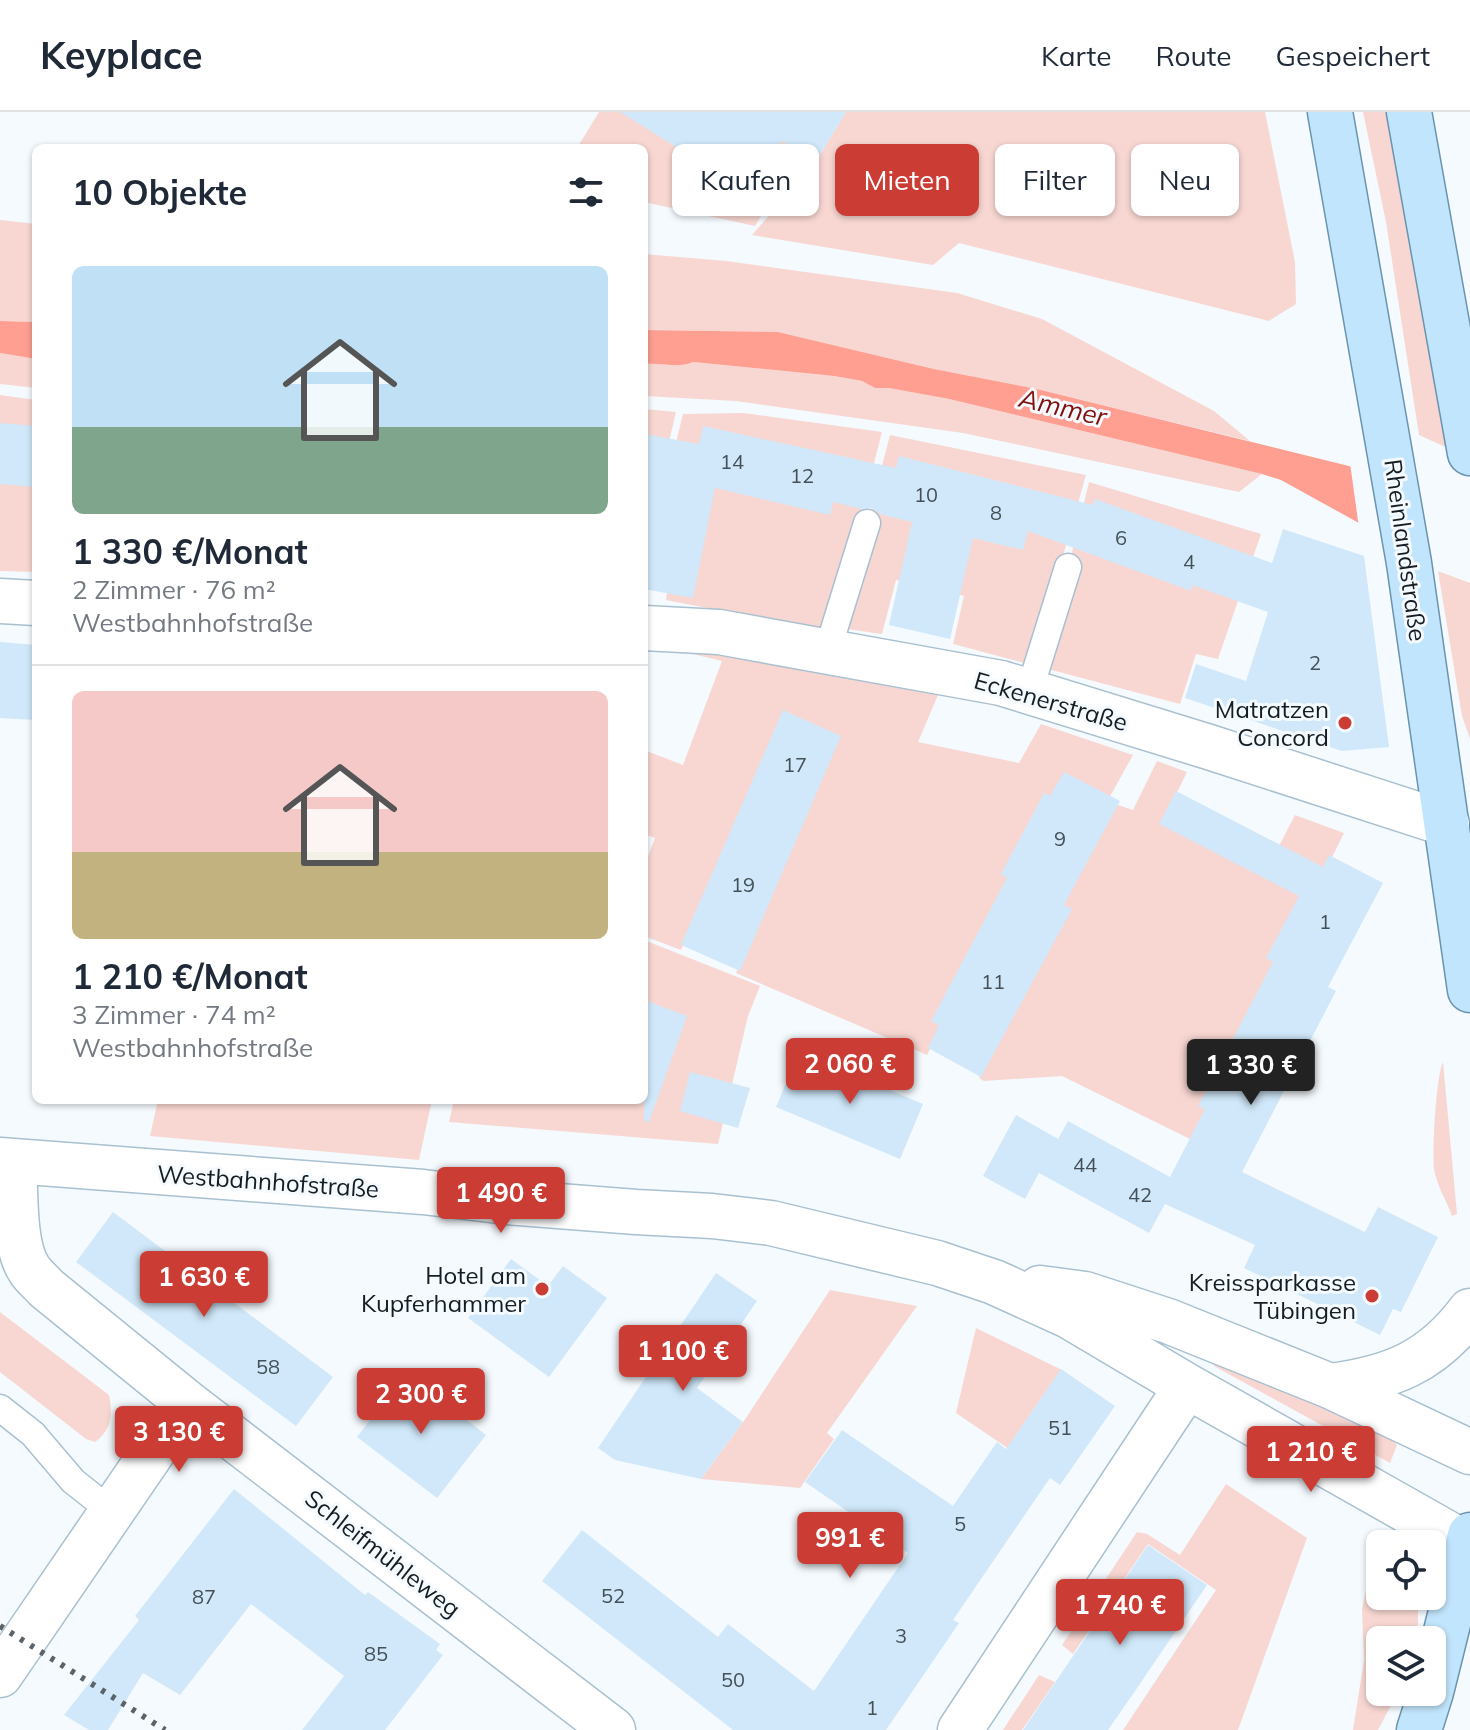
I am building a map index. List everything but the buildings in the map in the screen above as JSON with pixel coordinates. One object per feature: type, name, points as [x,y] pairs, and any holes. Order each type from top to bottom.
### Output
[{"type":"main road","name":"Rheinlandstraße","points":[[1330,112],[1409,563],[1470,990]]},
{"type":"main road","points":[[1409,112],[1470,453]]},
{"type":"main road","points":[[1446,1631],[1469,1540]]},
{"type":"main road","points":[[1419,1730],[1426,1706]]},
{"type":"street","points":[[0,601],[32,603]]},
{"type":"street","name":"Eckenerstraße","points":[[648,628],[719,632],[1001,683],[1447,824]]},
{"type":"street","name":"Westbahnhofstraße","points":[[7,1161],[756,1221],[937,1263],[994,1282],[1069,1316],[1187,1386],[1469,1540]]},
{"type":"street","name":"Schleifmühleweg","points":[[7,1161],[28,1269],[46,1288],[190,1405],[613,1730]]},
{"type":"street","name":"Westbahnhofstraße","points":[[994,1282],[1085,1294],[1168,1321],[1330,1386],[1470,1452]]},
{"type":"street","name":"Westbahnhofstraße","points":[[1330,1386],[1368,1381],[1420,1360],[1438,1346],[1470,1311]]},
{"type":"street","points":[[960,1730],[1187,1386]]},
{"type":"street","points":[[0,1675],[167,1431],[190,1405]]},
{"type":"lane","points":[[827,652],[867,523]]},
{"type":"lane","points":[[1029,692],[1068,567]]},
{"type":"lane","points":[[0,1408],[33,1434],[73,1481],[97,1500],[118,1505]]},
{"type":"shaded area","points":[[599,112],[735,112],[787,144],[672,144],[672,208],[648,203],[648,144],[579,144]]},
{"type":"shaded area","points":[[846,112],[1265,112],[1295,262],[1296,304],[1269,321],[959,243],[933,265],[752,235],[768,216],[819,216],[819,156]]},
{"type":"shaded area","points":[[1363,112],[1387,112],[1450,449],[1419,435],[1386,222]]},
{"type":"shaded area","points":[[709,216],[761,216],[755,226]]},
{"type":"shaded area","points":[[0,220],[32,224],[32,322],[0,321]]},
{"type":"shaded area","points":[[648,254],[726,261],[957,293],[1042,319],[1214,411],[1250,441],[1037,389],[934,369],[778,332],[648,330]]},
{"type":"shaded area","points":[[0,353],[32,358],[32,388],[0,384]]},
{"type":"shaded area","points":[[693,362],[862,381],[875,388],[949,399],[1262,474],[1239,492],[963,433],[736,401],[648,396],[648,364],[681,365]]},
{"type":"shaded area","points":[[0,395],[32,399],[32,572],[0,571]]},
{"type":"shaded area","points":[[648,409],[676,412],[648,531]]},
{"type":"shaded area","points":[[743,413],[882,432],[830,632],[666,600],[673,554],[650,549],[683,414]]},
{"type":"shaded area","points":[[890,435],[1086,475],[1032,665],[953,644],[964,596],[896,580],[882,634],[840,628]]},
{"type":"shaded area","points":[[1089,482],[1261,534],[1218,659],[1196,654],[1180,704],[1044,668]]},
{"type":"shaded area","points":[[1438,571],[1470,583],[1470,739],[1462,716]]},
{"type":"shaded area","points":[[693,648],[938,695],[918,742],[1019,763],[1041,724],[1133,755],[1108,800],[1020,880],[927,1055],[736,973],[838,738],[783,715],[681,950],[648,938],[648,856],[655,838],[648,835],[648,752],[683,765],[722,661],[693,654]]},
{"type":"shaded area","points":[[1157,761],[1187,772],[1162,823],[1264,875],[1295,815],[1344,833],[1192,1140],[1062,1076],[984,1081],[979,1078],[1069,910],[1062,905],[1115,804],[1133,810]]},
{"type":"shaded area","points":[[648,942],[760,986],[748,1016],[718,1144],[449,1122],[453,1104],[648,1104]]},
{"type":"shaded area","points":[[1443,1062],[1457,1214],[1452,1216],[1434,1169],[1435,1114]]},
{"type":"shaded area","points":[[157,1104],[431,1104],[419,1160],[150,1136]]},
{"type":"shaded area","points":[[830,1290],[917,1306],[827,1433],[834,1439],[800,1488],[701,1479],[746,1418]]},
{"type":"shaded area","points":[[0,1312],[109,1395],[110,1421],[95,1442],[86,1439],[0,1372]]},
{"type":"shaded area","points":[[976,1328],[1062,1370],[1009,1449],[956,1413]]},
{"type":"shaded area","points":[[1214,1359],[1376,1425],[1397,1445],[1390,1463],[1214,1366]]},
{"type":"shaded area","points":[[1226,1484],[1307,1538],[1238,1730],[1123,1730],[1216,1590],[1148,1544],[1073,1654],[1062,1645],[1137,1532],[1147,1534],[1180,1555]]},
{"type":"shaded area","points":[[1366,1590],[1366,1610],[1418,1610],[1418,1626],[1366,1626],[1366,1706],[1391,1706],[1378,1730],[1353,1730],[1364,1660],[1362,1609]]},
{"type":"shaded area","points":[[1039,1675],[1055,1682],[1022,1730],[1003,1730]]},
{"type":"water","points":[[0,321],[32,322],[32,358],[0,353]]},
{"type":"water","name":"Ammer","points":[[648,330],[778,332],[934,369],[1037,389],[1361,469],[1433,564],[1281,480],[1262,474],[949,399],[875,388],[862,381],[693,362],[681,365],[648,364]]},
{"type":"pier","points":[[1350,463],[1470,505],[1470,581],[1431,568],[1359,528]]},
{"type":"railway","points":[[0,1626],[165,1730]]},
{"type":"place","name":"Matratzen Concord","points":[[1345,723]]},
{"type":"place","name":"Hotel am Kupferhammer","points":[[542,1289]]},
{"type":"place","name":"Kreissparkasse Tübingen","points":[[1372,1296]]}]
